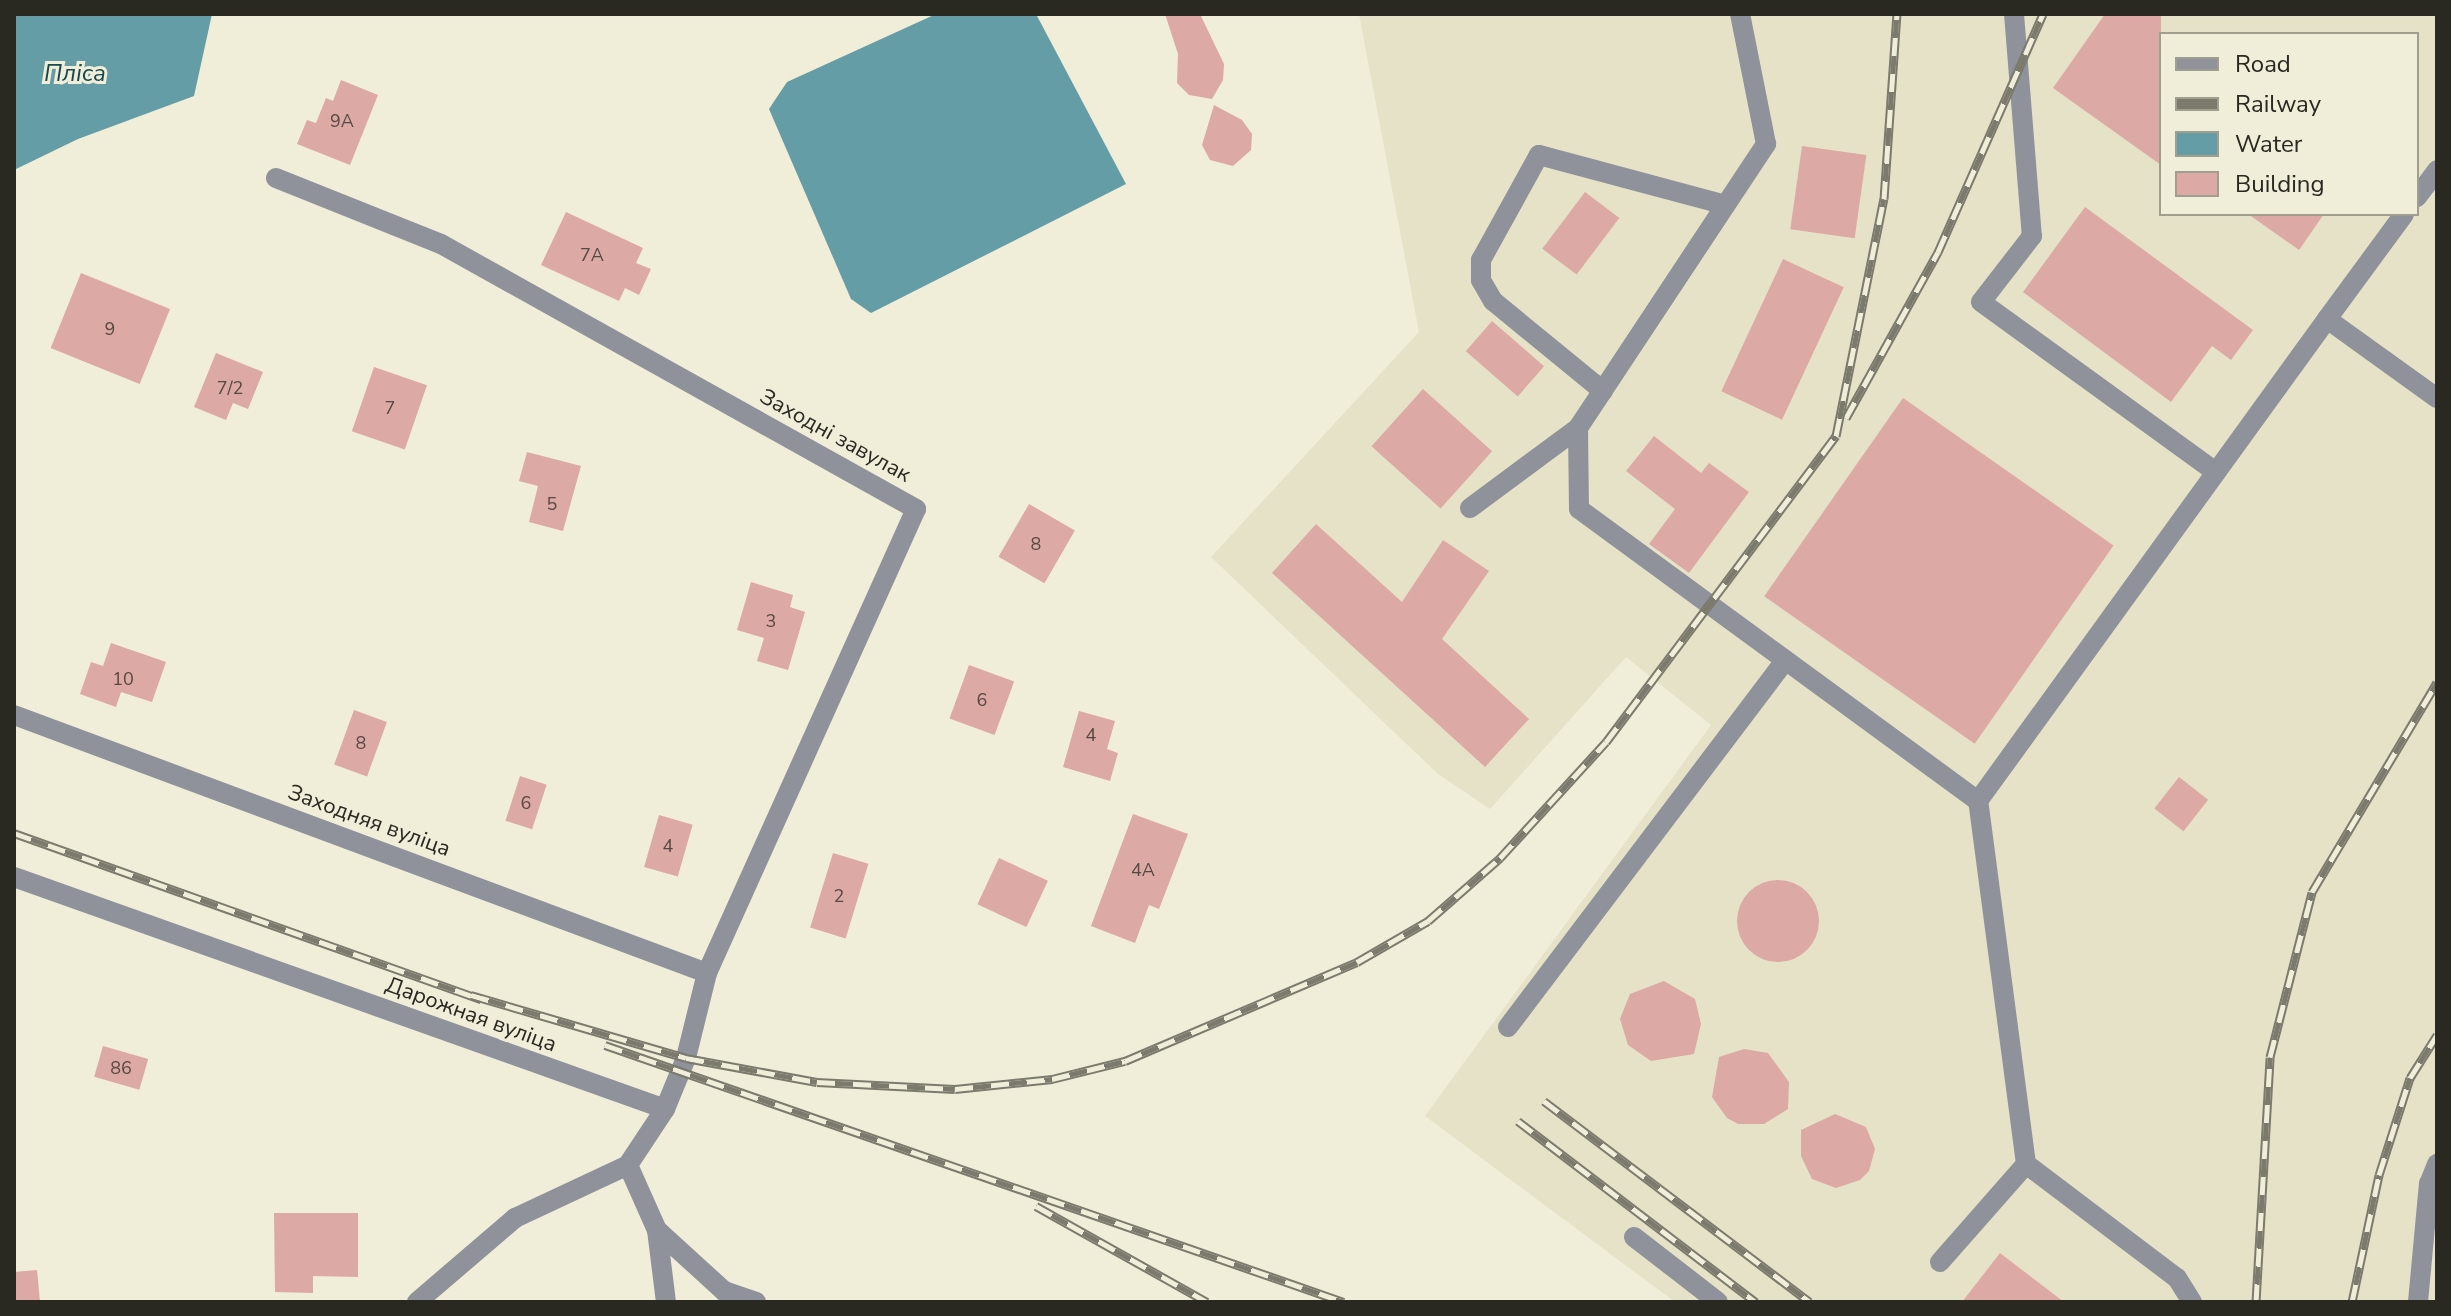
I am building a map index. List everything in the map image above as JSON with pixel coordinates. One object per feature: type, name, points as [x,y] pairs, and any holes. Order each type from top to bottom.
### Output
[{"type":"street","points":[[1470,508],[1578,428],[1766,144],[1740,14]]},
{"type":"street","points":[[2014,14],[2032,236],[1981,302],[2216,472]]},
{"type":"street","points":[[1603,391],[1502,310],[1481,280],[1481,260],[1539,155],[1725,205]]},
{"type":"street","points":[[2419,194],[2437,170]]},
{"type":"street","name":"Заходні завулак","points":[[276,178],[441,244],[916,509],[707,973],[686,1058],[665,1109]]},
{"type":"street","points":[[2192,1302],[2177,1278],[2026,1164],[1978,801],[2403,216]]},
{"type":"street","points":[[2327,319],[2437,398]]},
{"type":"street","points":[[1578,428],[1579,509],[1978,801]]},
{"type":"street","points":[[1508,1027],[1786,660]]},
{"type":"street","name":"Заходняя вуліца","points":[[14,715],[707,973]]},
{"type":"street","name":"Дарожная вуліца","points":[[14,877],[665,1109]]},
{"type":"street","points":[[417,1302],[515,1218],[628,1165],[665,1109]]},
{"type":"street","points":[[1940,1262],[2026,1164]]},
{"type":"street","points":[[2418,1302],[2429,1184],[2437,1164]]},
{"type":"street","points":[[628,1165],[657,1230],[666,1302]]},
{"type":"street","points":[[657,1230],[724,1291],[756,1302]]},
{"type":"street","points":[[1634,1237],[1718,1302]]},
{"type":"shaded area","points":[[1359,14],[2437,14],[2437,1302],[1675,1302],[1425,1116],[1711,725],[1626,657],[1490,809],[1438,774],[1211,557],[1419,332]]},
{"type":"water","name":"Пліса","points":[[14,14],[212,14],[194,96],[78,139],[14,170]]},
{"type":"water","points":[[936,14],[1036,14],[1126,184],[871,313],[851,299],[769,109],[787,82]]},
{"type":"building","points":[[1165,14],[1200,14],[1224,64],[1223,80],[1212,99],[1189,95],[1177,83],[1178,54]]},
{"type":"building","points":[[2105,14],[2161,14],[2159,164],[2053,88]]},
{"type":"building","points":[[341,80],[378,95],[350,165],[297,144],[307,120],[316,123],[326,98],[333,101]]},
{"type":"building","points":[[1214,105],[1242,120],[1252,134],[1251,150],[1233,166],[1210,160],[1202,145]]},
{"type":"building","points":[[1802,146],[1866,155],[1855,238],[1790,229]]},
{"type":"building","points":[[1585,192],[1619,218],[1577,275],[1542,249]]},
{"type":"building","points":[[2085,207],[2253,330],[2231,360],[2212,346],[2171,402],[2023,292]]},
{"type":"building","points":[[566,212],[643,248],[636,263],[651,269],[639,295],[625,288],[619,301],[541,265]]},
{"type":"building","points":[[2251,216],[2323,216],[2299,250]]},
{"type":"building","points":[[1783,259],[1844,287],[1782,420],[1721,391]]},
{"type":"building","points":[[81,273],[170,309],[140,384],[51,348]]},
{"type":"building","points":[[1492,321],[1544,366],[1518,396],[1466,351]]},
{"type":"building","points":[[216,353],[263,372],[248,409],[233,403],[226,420],[194,407]]},
{"type":"building","points":[[374,367],[427,385],[405,450],[352,431]]},
{"type":"building","points":[[1423,389],[1492,451],[1441,508],[1371,446]]},
{"type":"building","points":[[1903,398],[2114,545],[1975,744],[1764,596]]},
{"type":"building","points":[[1654,436],[1701,473],[1709,463],[1749,492],[1689,573],[1649,544],[1675,509],[1626,471]]},
{"type":"building","points":[[527,452],[581,466],[563,531],[529,522],[538,486],[519,481]]},
{"type":"building","points":[[1029,504],[1075,530],[1044,583],[999,557]]},
{"type":"building","points":[[1316,524],[1402,602],[1443,540],[1489,571],[1442,639],[1529,719],[1485,767],[1272,573]]},
{"type":"building","points":[[751,582],[793,595],[790,607],[805,612],[788,670],[757,661],[764,638],[737,630]]},
{"type":"building","points":[[111,643],[166,662],[152,702],[121,692],[116,707],[80,694],[91,662],[103,666]]},
{"type":"building","points":[[969,665],[1014,681],[995,735],[950,719]]},
{"type":"building","points":[[354,710],[387,722],[367,776],[334,765]]},
{"type":"building","points":[[1079,711],[1115,721],[1107,749],[1118,753],[1110,781],[1063,767]]},
{"type":"building","points":[[520,776],[547,785],[532,829],[505,821]]},
{"type":"building","points":[[2179,777],[2208,800],[2184,831],[2154,809]]},
{"type":"building","points":[[1133,814],[1188,834],[1159,909],[1149,905],[1135,943],[1091,926]]},
{"type":"building","points":[[659,815],[693,825],[678,877],[644,867]]},
{"type":"building","points":[[833,853],[868,864],[846,938],[810,928]]},
{"type":"building","points":[[999,858],[1048,881],[1026,927],[977,904]]},
{"type":"building","points":[[1770,880],[1786,880],[1801,887],[1812,898],[1819,921],[1816,937],[1807,950],[1786,962],[1770,962],[1755,955],[1744,944],[1737,929],[1737,913],[1744,898],[1755,887]]},
{"type":"building","points":[[1664,981],[1695,999],[1701,1024],[1694,1054],[1651,1061],[1628,1045],[1620,1019],[1630,994]]},
{"type":"building","points":[[103,1046],[148,1059],[139,1090],[94,1077]]},
{"type":"building","points":[[1744,1049],[1768,1053],[1789,1082],[1788,1109],[1764,1124],[1738,1124],[1727,1118],[1712,1097],[1719,1057]]},
{"type":"building","points":[[1835,1114],[1866,1127],[1875,1149],[1869,1171],[1860,1180],[1836,1188],[1812,1179],[1801,1156],[1801,1130]]},
{"type":"building","points":[[274,1213],[358,1213],[358,1277],[313,1276],[313,1293],[275,1292]]},
{"type":"building","points":[[2000,1253],[2064,1302],[1962,1302]]},
{"type":"building","points":[[37,1270],[40,1302],[14,1302],[14,1272]]},
{"type":"railway","points":[[471,995],[686,1058],[817,1082],[955,1089],[1052,1079],[1125,1061],[1357,962],[1428,921],[1500,858],[1606,742],[1836,436],[1884,199],[1897,14]]},
{"type":"railway","points":[[1846,418],[1938,252],[2043,14]]},
{"type":"railway","points":[[2256,1302],[2270,1057],[2312,892],[2437,682]]},
{"type":"railway","points":[[14,833],[481,999]]},
{"type":"railway","points":[[2352,1302],[2379,1175],[2410,1078],[2437,1035]]},
{"type":"railway","points":[[605,1045],[1344,1302]]},
{"type":"railway","points":[[1544,1101],[1810,1302]]},
{"type":"railway","points":[[1518,1121],[1756,1302]]},
{"type":"railway","points":[[1036,1206],[1207,1302]]}]
